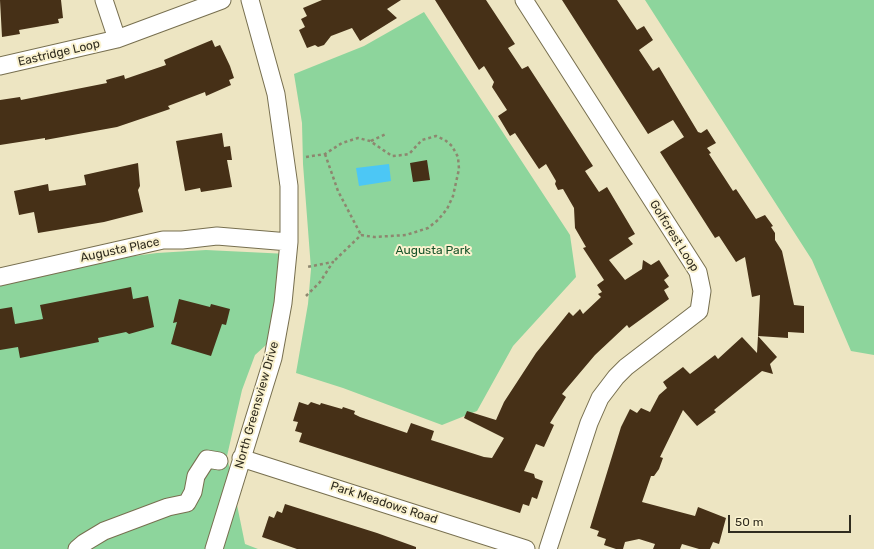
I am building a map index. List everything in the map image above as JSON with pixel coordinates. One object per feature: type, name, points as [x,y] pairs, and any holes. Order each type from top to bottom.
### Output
[{"type":"street","name":"Eastridge Loop","points":[[104,0],[118,39]]},
{"type":"street","name":"Eastridge Loop","points":[[0,66],[118,39],[222,0]]},
{"type":"street","name":"North Greensview Drive","points":[[214,549],[273,358],[283,303],[289,242],[289,186],[276,94],[250,0]]},
{"type":"street","name":"Golfcrest Loop","points":[[524,0],[698,272],[702,290],[699,311],[626,367],[616,377],[600,398],[589,423],[548,549]]},
{"type":"street","name":"Augusta Place","points":[[0,276],[163,240],[182,240],[217,236],[289,242]]},
{"type":"street","name":"Park Meadows Road","points":[[241,458],[526,549]]},
{"type":"street","points":[[77,549],[104,531],[168,507],[188,503],[193,492],[196,476],[207,460],[219,461]]},
{"type":"path","points":[[370,141],[386,134]]},
{"type":"path","points":[[306,158],[325,154],[350,140],[358,138],[370,141],[392,156],[402,156],[410,154],[422,140],[436,136],[452,146],[458,157],[458,169],[453,196],[447,209],[438,220],[428,228],[418,232],[393,236],[361,235],[333,262],[320,282],[306,296]]},
{"type":"path","points":[[325,154],[338,191],[361,235]]},
{"type":"path","points":[[307,268],[333,262]]},
{"type":"green space","points":[[645,0],[874,0],[874,355],[851,351],[812,260]]},
{"type":"green space","name":"Augusta Park","points":[[424,12],[570,235],[576,277],[513,346],[477,411],[442,425],[343,388],[296,373],[308,304],[311,269],[303,164],[302,123],[294,74],[364,46]]},
{"type":"green space","points":[[206,250],[288,254],[277,335],[255,355],[242,390],[227,456],[245,544],[258,549],[0,549],[0,281],[119,258],[157,253]]},
{"type":"water","points":[[389,164],[391,181],[359,186],[356,168]]},
{"type":"building","points":[[0,0],[61,0],[63,18],[58,19],[59,23],[19,30],[20,34],[2,37]]},
{"type":"building","points":[[322,0],[401,0],[387,9],[397,18],[360,41],[352,28],[331,36],[324,45],[318,47],[315,45],[307,48],[299,30],[305,27],[301,19],[307,16],[303,8]]},
{"type":"building","points":[[435,0],[486,0],[515,44],[508,48],[522,69],[528,66],[593,166],[585,171],[599,192],[607,187],[635,234],[628,238],[633,244],[609,260],[625,280],[642,269],[643,260],[651,265],[659,260],[669,276],[664,280],[669,287],[664,290],[669,299],[629,328],[627,325],[595,355],[562,394],[566,397],[550,423],[554,425],[544,447],[536,444],[524,471],[534,474],[535,478],[543,481],[537,499],[532,497],[529,506],[523,504],[520,513],[299,442],[302,433],[295,431],[298,422],[293,421],[299,402],[308,405],[311,402],[320,405],[321,403],[342,409],[343,407],[355,411],[354,414],[360,417],[407,433],[411,423],[434,431],[431,440],[484,457],[492,458],[504,438],[464,418],[467,411],[496,420],[504,402],[536,353],[569,312],[573,316],[580,309],[583,314],[601,297],[598,294],[602,292],[597,285],[604,280],[583,248],[586,247],[575,228],[574,208],[563,189],[558,190],[555,184],[556,181],[546,164],[539,169],[515,133],[510,136],[498,116],[507,110],[492,87],[494,82],[484,66],[479,70]]},
{"type":"building","points":[[562,0],[617,0],[637,30],[644,26],[653,40],[639,50],[653,71],[659,67],[698,132],[701,133],[707,129],[716,143],[707,148],[711,153],[709,154],[733,191],[736,189],[756,219],[765,215],[773,226],[771,227],[775,233],[775,240],[782,251],[794,305],[804,306],[804,333],[788,332],[788,338],[758,336],[760,295],[752,297],[745,257],[736,262],[719,236],[715,238],[660,152],[684,137],[673,120],[648,134]]},
{"type":"building","points":[[212,40],[215,47],[220,45],[230,66],[234,78],[229,80],[231,85],[206,96],[205,92],[168,106],[170,109],[117,127],[45,140],[45,138],[0,145],[0,100],[20,97],[21,100],[107,83],[106,80],[124,75],[125,79],[166,65],[164,60]]},
{"type":"building","points":[[222,133],[224,147],[230,146],[232,160],[227,160],[232,187],[201,192],[200,188],[185,191],[176,141]]},
{"type":"building","points":[[427,160],[430,180],[413,182],[410,163]]},
{"type":"building","points":[[138,163],[140,186],[138,190],[143,212],[104,222],[38,233],[34,212],[19,215],[14,191],[48,184],[49,191],[86,185],[84,175]]},
{"type":"building","points":[[131,287],[133,299],[148,296],[154,327],[129,334],[126,332],[98,338],[99,342],[20,358],[18,347],[0,350],[0,309],[12,307],[15,324],[43,319],[40,305]]},
{"type":"building","points":[[179,299],[210,307],[211,304],[230,309],[226,325],[222,324],[211,356],[171,344],[177,322],[173,323]]},
{"type":"building","points":[[758,336],[777,357],[770,364],[773,374],[762,371],[714,410],[716,412],[697,426],[683,410],[660,457],[663,458],[659,469],[654,476],[651,476],[642,502],[695,516],[698,507],[726,518],[719,544],[713,542],[710,549],[699,549],[682,544],[680,549],[653,549],[655,544],[639,539],[625,542],[623,549],[616,549],[604,545],[606,539],[597,536],[599,531],[590,528],[621,427],[630,409],[637,413],[641,408],[650,412],[659,395],[667,388],[663,382],[683,367],[690,374],[715,355],[718,359],[742,337],[757,353]]},
{"type":"building","points":[[285,504],[377,533],[416,547],[416,549],[297,549],[262,537],[269,516],[274,518],[277,511],[282,513]]}]
